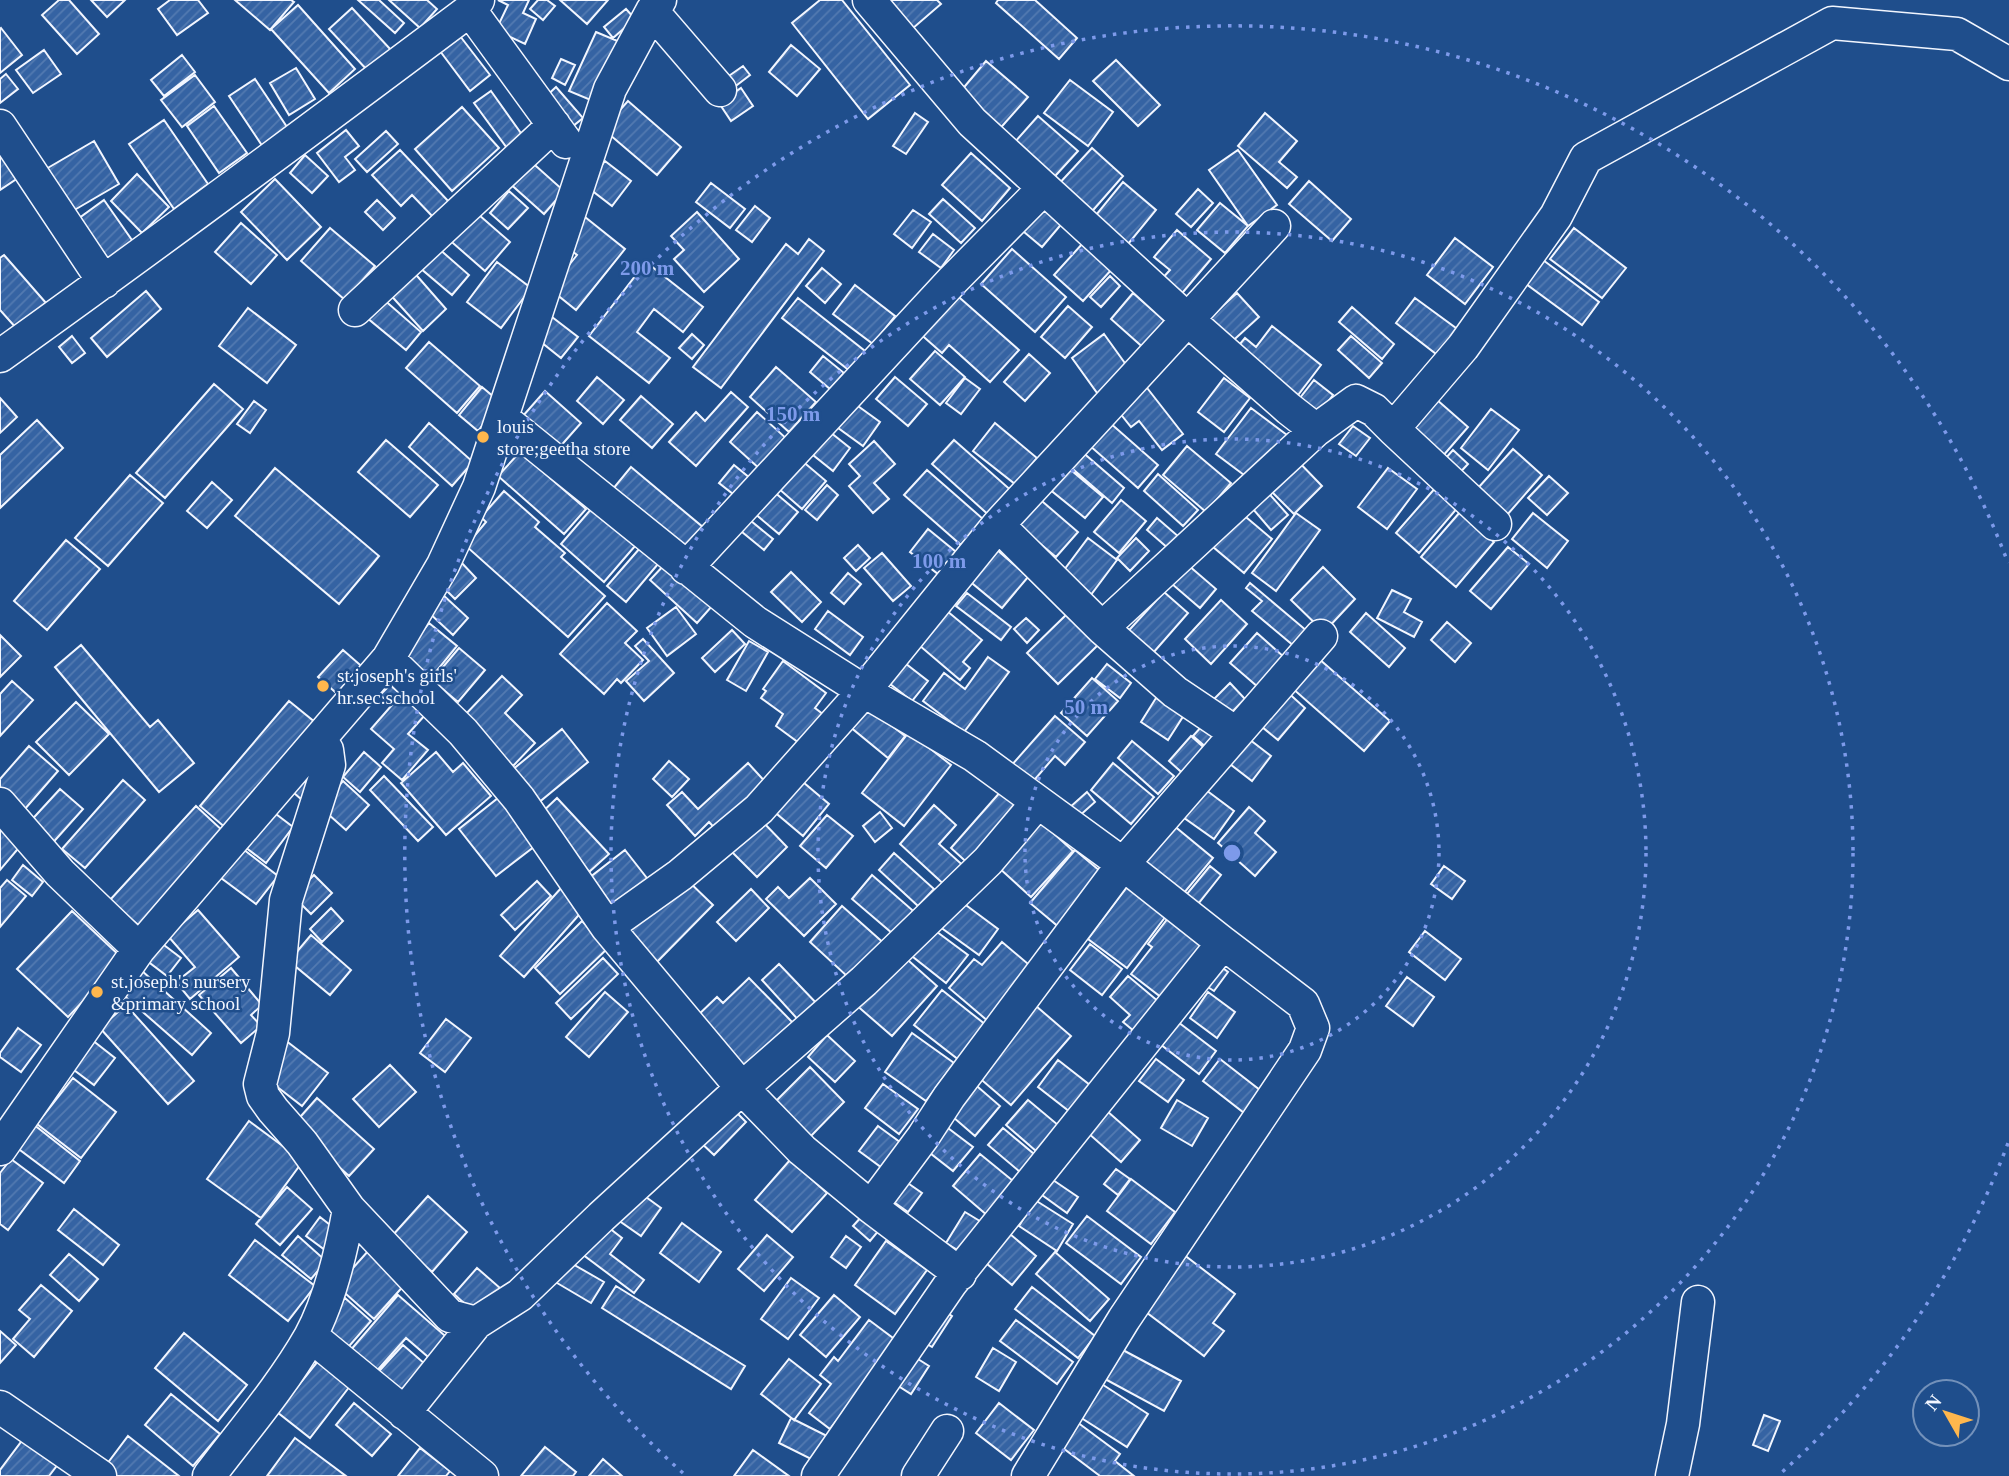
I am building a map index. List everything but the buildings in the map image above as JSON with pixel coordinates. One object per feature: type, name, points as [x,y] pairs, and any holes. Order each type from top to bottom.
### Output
[{"type":"street","points":[[869,0],[972,122],[1188,320],[1316,430]]},
{"type":"street","points":[[0,356],[104,282],[474,5],[584,166]]},
{"type":"street","points":[[0,1149],[139,949],[388,659],[443,565],[478,488],[610,89],[656,5],[720,90]]},
{"type":"street","points":[[1393,429],[1463,347],[1556,216],[1586,158],[1832,23],[1956,34],[2009,64]]},
{"type":"street","points":[[0,125],[104,282]]},
{"type":"street","points":[[355,310],[554,125]]},
{"type":"street","points":[[686,568],[953,281],[1043,189]]},
{"type":"street","points":[[607,927],[680,875],[759,809],[864,691],[998,525],[1274,226]]},
{"type":"street","points":[[1102,628],[1316,430],[1356,401],[1374,411],[1495,524]]},
{"type":"street","points":[[502,418],[755,622],[864,691],[975,756],[1123,864],[1303,1004],[1312,1028],[1305,1050],[1125,1319],[1028,1476]]},
{"type":"street","points":[[998,525],[1102,628],[1175,692],[1236,733]]},
{"type":"street","points":[[871,1208],[923,1137],[948,1097],[1123,864],[1321,636]]},
{"type":"street","points":[[388,659],[463,732],[520,799],[607,927],[743,1088],[803,1150],[871,1208],[960,1274]]},
{"type":"street","points":[[320,740],[327,750],[329,765],[286,900],[273,1033],[260,1084],[263,1096],[302,1143],[349,1209],[450,1316],[477,1323]]},
{"type":"street","points":[[404,1412],[477,1323],[520,1295],[601,1217],[864,981],[988,861],[1037,803]]},
{"type":"street","points":[[0,804],[60,873],[139,949]]},
{"type":"street","points":[[818,1476],[951,1283],[1223,943]]},
{"type":"street","points":[[209,1476],[279,1384],[311,1336],[343,1241],[349,1209]]},
{"type":"street","points":[[1672,1476],[1684,1424],[1698,1302]]},
{"type":"street","points":[[311,1336],[482,1476]]},
{"type":"street","points":[[0,1407],[100,1476]]},
{"type":"street","points":[[918,1476],[947,1431]]},
{"type":"place","name":"louis store;geetha store","points":[[483,437]]},
{"type":"place","name":"st.joseph's girls' hr.sec.school","points":[[323,686]]},
{"type":"place","name":"st.joseph's nursery &primary school","points":[[97,992]]}]
